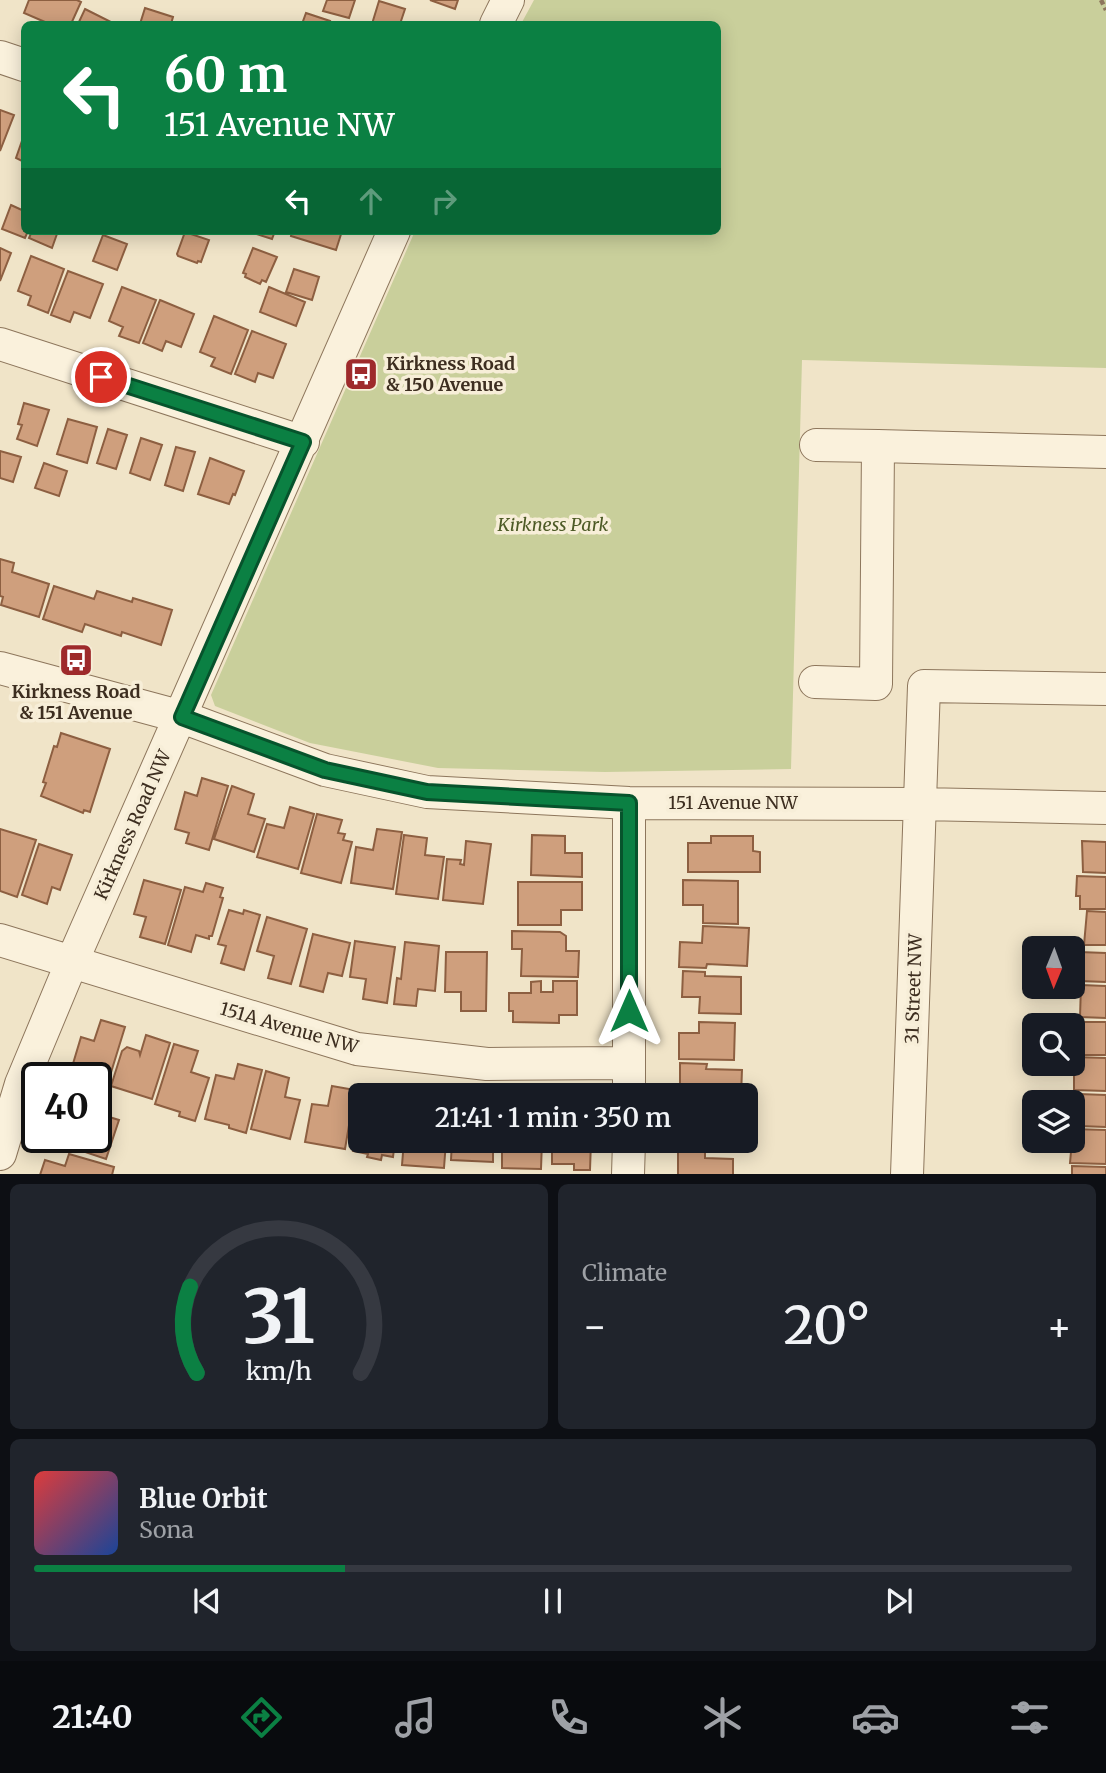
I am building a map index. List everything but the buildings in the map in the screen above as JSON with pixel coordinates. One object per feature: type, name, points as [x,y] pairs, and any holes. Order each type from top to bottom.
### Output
[{"type":"street","points":[[498,21],[508,0]]},
{"type":"street","points":[[0,57],[21,64]]},
{"type":"street","name":"Kirkness Road NW","points":[[0,1154],[21,1084],[71,964],[392,235]]},
{"type":"street","points":[[0,344],[303,442]]},
{"type":"street","points":[[817,445],[1106,452]]},
{"type":"street","points":[[876,684],[878,446]]},
{"type":"street","name":"151 Avenue NW","points":[[0,668],[182,717],[325,770],[427,792],[629,803],[1106,808]]},
{"type":"street","points":[[815,682],[1106,689]]},
{"type":"street","name":"31 Street NW","points":[[907,1174],[925,686]]},
{"type":"street","points":[[629,803],[629,1083]]},
{"type":"street","name":"151A Avenue NW","points":[[0,940],[71,964],[357,1049],[487,1064],[629,1063]]},
{"type":"street","points":[[628,1174],[629,1153]]},
{"type":"path","points":[[1101,0],[1106,10]]},
{"type":"green space","name":"Kirkness Park","points":[[534,0],[1106,0],[1106,368],[802,360],[791,769],[605,772],[438,768],[310,743],[215,706],[211,695],[413,235],[721,235],[721,21],[523,21]]},
{"type":"place","name":"Kirkness Road & 150 Avenue","points":[[361,374]]},
{"type":"place","name":"Kirkness Road & 151 Avenue","points":[[76,660]]},
{"type":"route","points":[[101,377],[303,442],[182,717],[325,770],[427,792],[629,803],[629,1011]]}]
